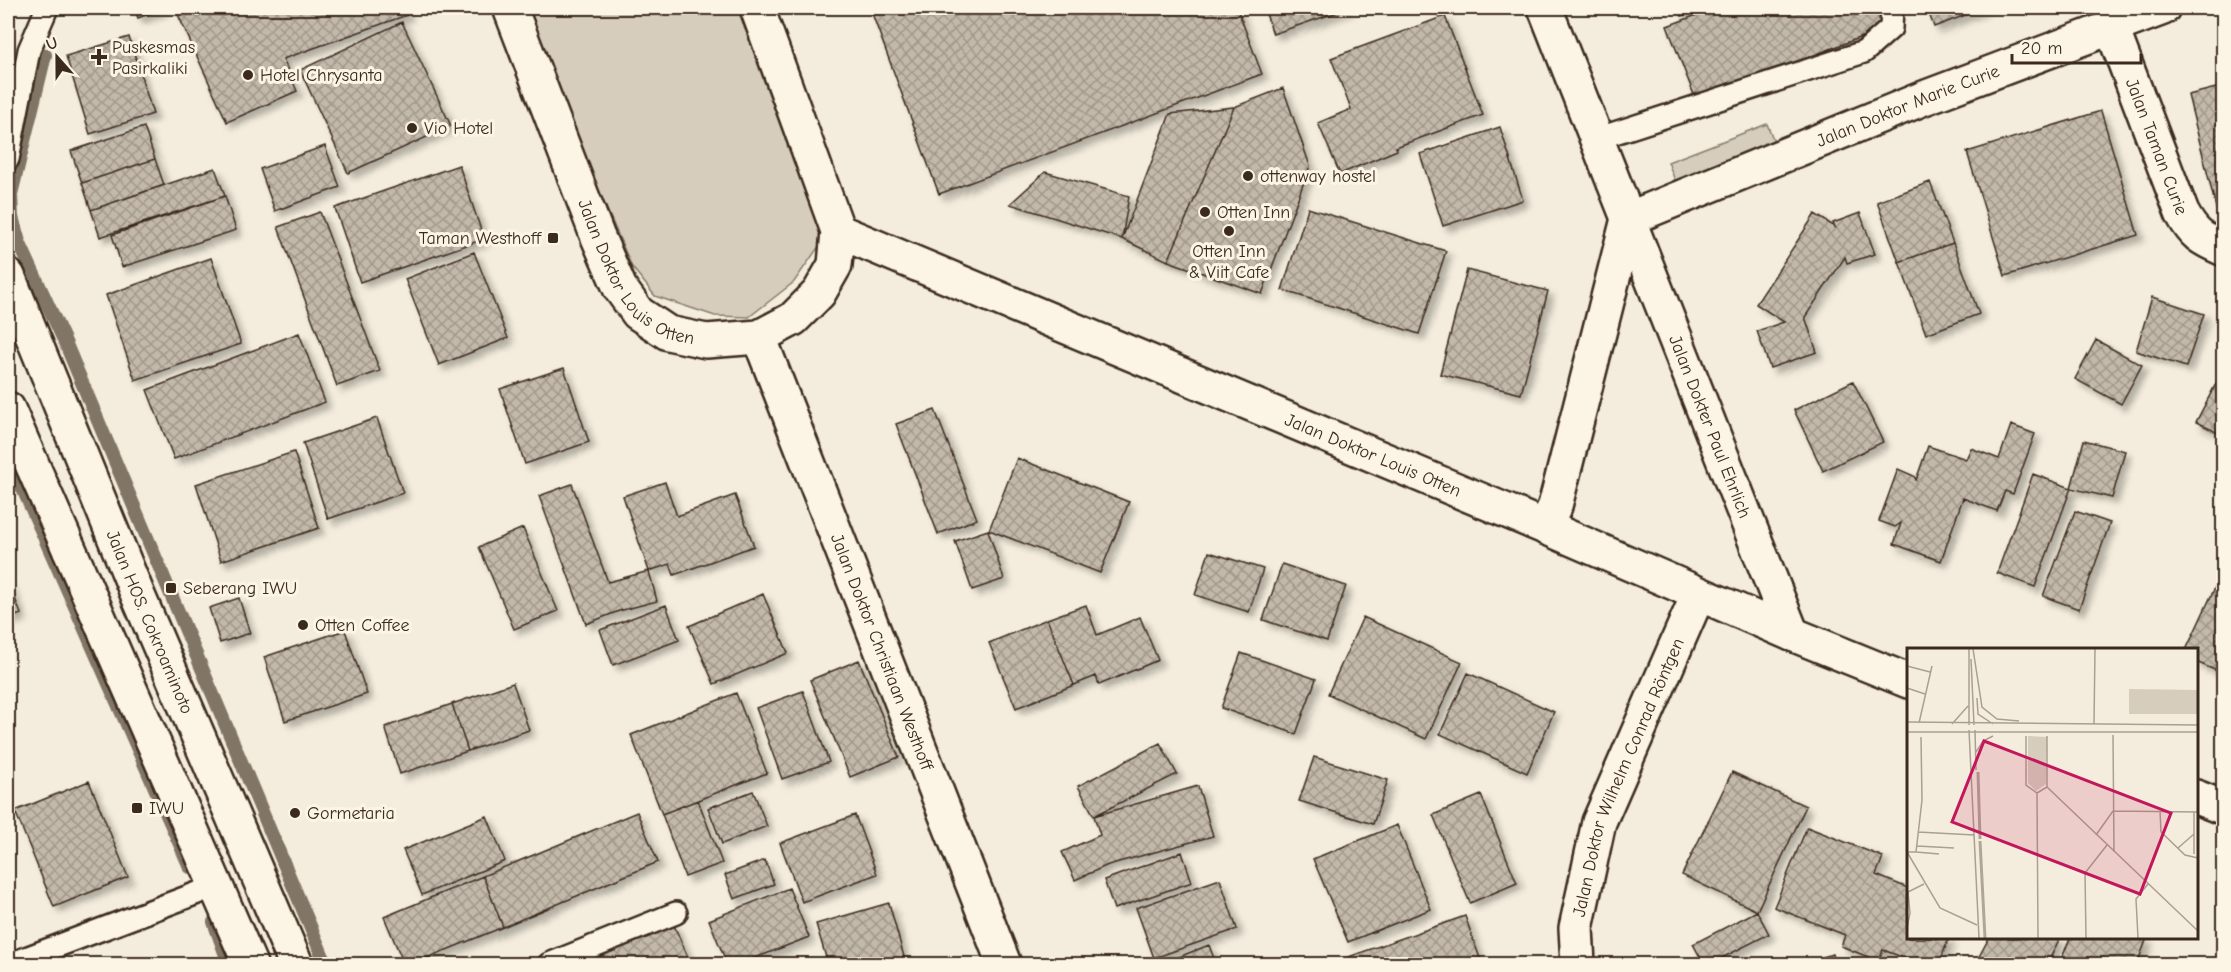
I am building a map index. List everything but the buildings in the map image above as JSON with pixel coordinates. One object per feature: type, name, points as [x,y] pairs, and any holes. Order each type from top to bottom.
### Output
[{"type":"main road","name":"Jalan Doktor Louis Otten","points":[[510,8],[597,235],[620,288],[638,313],[668,333],[706,340],[759,337],[794,320],[819,293],[834,265],[838,231],[758,8]]},
{"type":"main road","name":"Jalan Dokter Paul Ehrlich","points":[[1545,8],[1792,634]]},
{"type":"main road","name":"Jalan Doktor Marie Curie","points":[[1628,219],[1687,197],[1924,98],[2110,26],[2163,8]]},
{"type":"main road","name":"Jalan Taman Curie","points":[[2110,26],[2182,213],[2192,230],[2203,240],[2223,249]]},
{"type":"main road","points":[[1545,527],[1555,506],[1628,219]]},
{"type":"main road","name":"Jalan Doktor Louis Otten","points":[[838,231],[1907,681]]},
{"type":"main road","name":"Jalan HOS. Cokroaminoto","points":[[8,276],[139,598],[296,964]]},
{"type":"main road","name":"Jalan Doktor Christiaan Westhoff","points":[[759,337],[1004,964]]},
{"type":"main road","points":[[8,408],[250,964]]},
{"type":"main road","name":"Jalan Doktor Wilhelm Conrad Röntgen","points":[[1578,964],[1576,928],[1599,822],[1698,594]]},
{"type":"main road","points":[[2198,798],[2223,808]]},
{"type":"lane","points":[[8,159],[29,50],[47,8]]},
{"type":"lane","points":[[1596,139],[1864,52],[1891,28],[1892,8]]},
{"type":"lane","points":[[10,964],[216,886]]},
{"type":"lane","points":[[549,964],[676,913]]},
{"type":"shaded area","points":[[528,8],[750,8],[823,205],[822,242],[794,282],[749,317],[715,316],[655,296],[632,267],[586,161]]},
{"type":"shaded area","points":[[1767,124],[1776,146],[1677,186],[1668,162]]},
{"type":"waterway","points":[[45,55],[11,194],[12,217],[19,242],[65,342],[326,964]]},
{"type":"waterway","points":[[8,455],[190,867]]},
{"type":"waterway","points":[[214,922],[229,964]]},
{"type":"place","name":"Puskesmas Pasirkaliki","points":[[99,57]]},
{"type":"place","name":"Hotel Chrysanta","points":[[248,75]]},
{"type":"place","name":"Vio Hotel","points":[[412,128]]},
{"type":"place","name":"ottenway hostel","points":[[1248,176]]},
{"type":"place","name":"Otten Inn","points":[[1205,212]]},
{"type":"place","name":"Otten Inn & Viit Cafe","points":[[1229,231]]},
{"type":"place","name":"Taman Westhoff","points":[[553,238]]},
{"type":"place","name":"Seberang IWU","points":[[171,588]]},
{"type":"place","name":"Otten Coffee","points":[[303,625]]},
{"type":"place","name":"IWU","points":[[137,808]]},
{"type":"place","name":"Gormetaria","points":[[295,813]]}]
